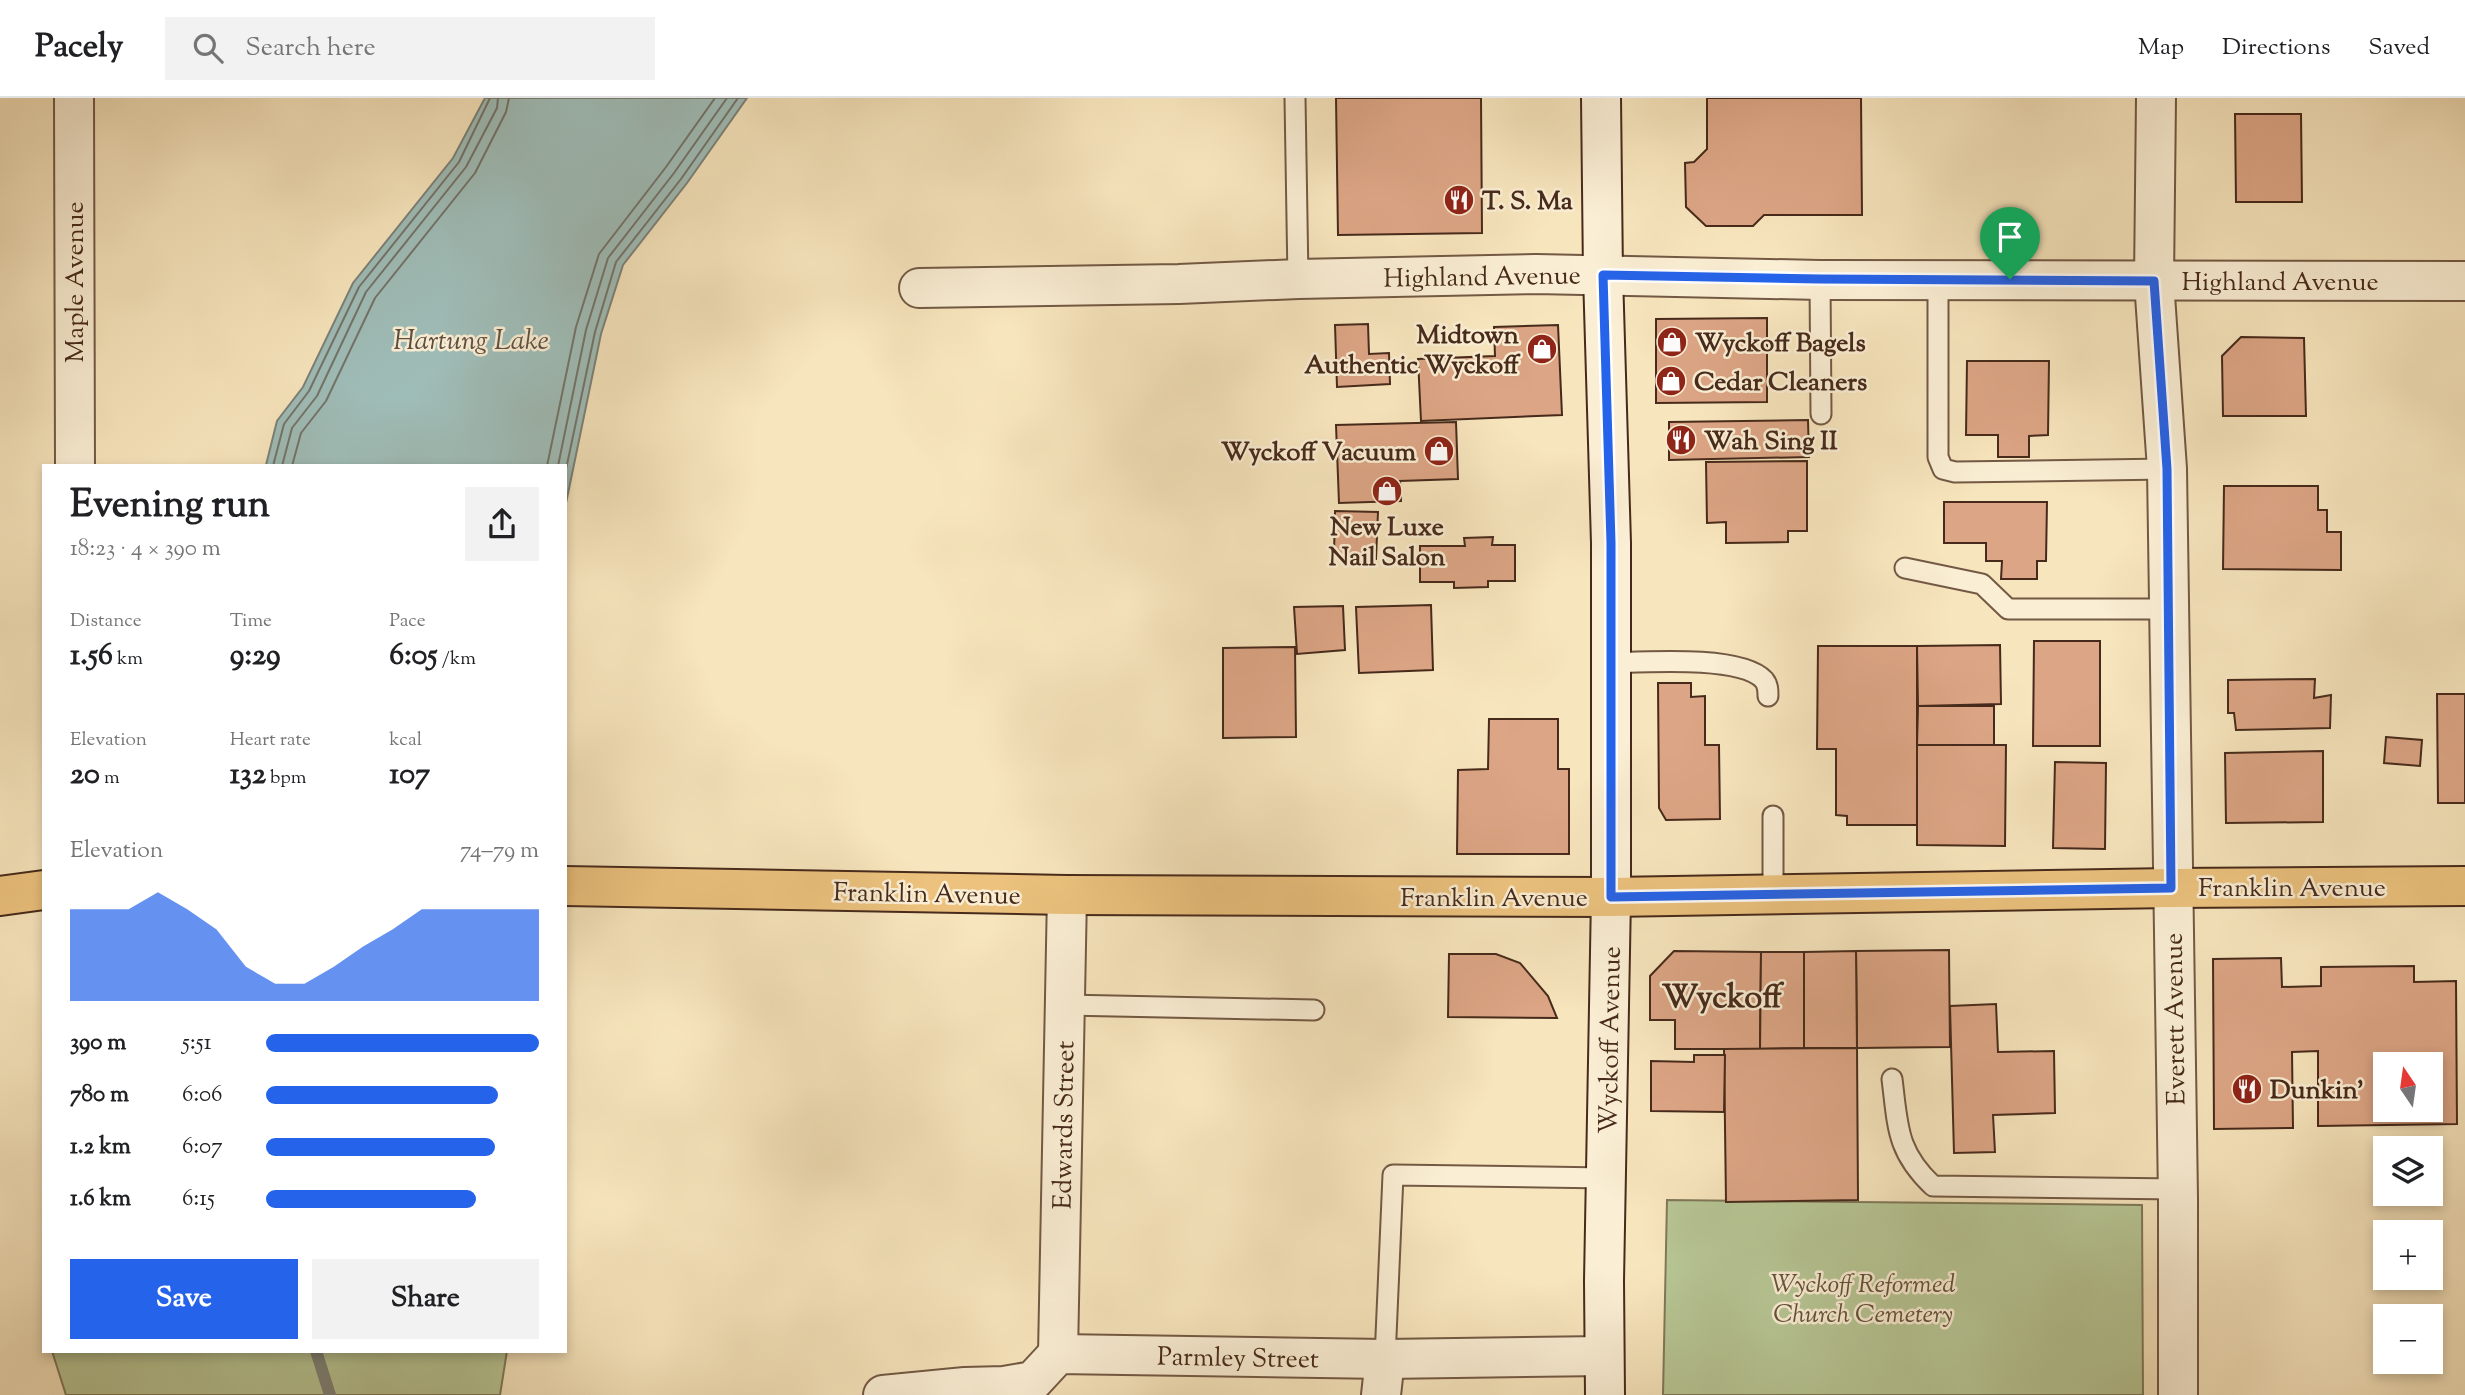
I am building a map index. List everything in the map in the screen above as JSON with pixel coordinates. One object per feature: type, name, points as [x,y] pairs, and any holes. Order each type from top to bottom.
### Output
[{"type":"main road","name":"Franklin Avenue","points":[[567,886],[1067,895],[1611,897],[2465,886]]},
{"type":"main road","points":[[0,896],[42,890]]},
{"type":"street","name":"Maple Avenue","points":[[74,98],[75,464]]},
{"type":"street","name":"Wyckoff Avenue","points":[[1601,98],[1611,543],[1611,897],[1605,1395]]},
{"type":"street","name":"Everett Avenue","points":[[2156,98],[2154,281],[2167,469],[2171,888],[2178,1189],[2178,1395]]},
{"type":"street","name":"Highland Avenue","points":[[919,288],[1603,275],[1820,279],[2465,281]]},
{"type":"street","name":"Edwards Street","points":[[1058,1354],[1067,895]]},
{"type":"street","name":"Parmley Street","points":[[1058,1354],[1383,1377],[1604,1356]]},
{"type":"street","points":[[883,1395],[1003,1386],[1033,1381],[1058,1354]]},
{"type":"lane","points":[[1295,98],[1298,279]]},
{"type":"lane","points":[[1820,279],[1821,414]]},
{"type":"lane","points":[[1938,279],[1938,457],[1943,469],[1955,472],[2167,469]]},
{"type":"lane","points":[[1905,568],[1982,584],[2008,609],[2168,609]]},
{"type":"lane","points":[[1611,663],[1692,661],[1730,666],[1762,678],[1768,686],[1769,696]]},
{"type":"lane","points":[[1773,816],[1773,895]]},
{"type":"lane","points":[[1065,1005],[1314,1010]]},
{"type":"lane","points":[[1892,1079],[1899,1135],[1916,1169],[1933,1186],[2178,1189]]},
{"type":"lane","points":[[1383,1377],[1393,1175],[1607,1178]]},
{"type":"green space","name":"Wyckoff Reformed Church Cemetery","points":[[1667,1200],[2142,1205],[2143,1395],[1663,1395]]},
{"type":"green space","points":[[53,1353],[507,1353],[500,1395],[66,1395]]},
{"type":"water","name":"Hartung Lake","points":[[485,98],[747,98],[687,183],[623,265],[601,334],[567,498],[567,464],[266,464],[277,421],[303,387],[353,283],[453,158]]},
{"type":"building","points":[[1336,98],[1481,98],[1482,233],[1338,235]]},
{"type":"building","points":[[1707,98],[1861,98],[1862,215],[1764,215],[1753,226],[1706,226],[1686,207],[1685,163],[1694,162],[1707,149]]},
{"type":"building","points":[[2235,114],[2301,114],[2302,202],[2236,202]]},
{"type":"building","points":[[1767,318],[1767,402],[1656,403],[1656,319]]},
{"type":"building","points":[[1368,324],[1369,354],[1389,353],[1390,384],[1337,387],[1335,325]]},
{"type":"building","points":[[1558,325],[1562,415],[1421,421],[1418,359],[1495,356],[1494,327]]},
{"type":"building","points":[[2241,337],[2304,338],[2306,416],[2223,416],[2222,356]]},
{"type":"building","points":[[1967,361],[2049,361],[2048,435],[2029,436],[2029,457],[1998,457],[1998,435],[1966,435]]},
{"type":"building","points":[[1808,420],[1809,457],[1669,460],[1669,422]]},
{"type":"building","points":[[1456,422],[1458,479],[1400,481],[1401,501],[1339,503],[1336,425]]},
{"type":"building","points":[[1807,461],[1807,531],[1788,531],[1788,542],[1726,543],[1726,522],[1707,523],[1706,462]]},
{"type":"building","points":[[2224,486],[2318,486],[2318,510],[2327,510],[2327,532],[2341,532],[2341,570],[2223,569]]},
{"type":"building","points":[[1944,502],[2047,502],[2046,561],[2037,561],[2037,579],[2001,579],[2002,561],[1986,561],[1986,543],[1944,543]]},
{"type":"building","points":[[1335,511],[1378,512],[1376,559],[1334,555]]},
{"type":"building","points":[[1493,537],[1492,545],[1515,545],[1515,581],[1488,581],[1488,587],[1454,588],[1454,582],[1420,582],[1420,546],[1465,546],[1464,538]]},
{"type":"building","points":[[1431,605],[1433,670],[1359,673],[1356,607]]},
{"type":"building","points":[[1343,606],[1345,650],[1297,654],[1294,607]]},
{"type":"building","points":[[2034,641],[2100,641],[2100,746],[2033,746]]},
{"type":"building","points":[[2000,645],[2001,704],[1918,706],[1917,646]]},
{"type":"building","points":[[1818,646],[1917,646],[1917,825],[1847,825],[1847,816],[1836,815],[1836,749],[1817,749]]},
{"type":"building","points":[[1295,647],[1296,737],[1223,738],[1223,648]]},
{"type":"building","points":[[2315,679],[2314,698],[2331,695],[2330,728],[2236,730],[2234,713],[2228,713],[2228,680]]},
{"type":"building","points":[[1658,683],[1691,683],[1691,697],[1705,696],[1705,745],[1719,745],[1720,819],[1666,820],[1659,808]]},
{"type":"building","points":[[2437,694],[2465,694],[2465,803],[2438,803]]},
{"type":"building","points":[[1918,706],[1994,706],[1994,745],[1917,745]]},
{"type":"building","points":[[1489,719],[1558,719],[1558,769],[1569,769],[1569,854],[1457,854],[1458,770],[1488,769]]},
{"type":"building","points":[[2386,737],[2422,740],[2420,766],[2384,763]]},
{"type":"building","points":[[1917,745],[2006,745],[2005,846],[1917,845]]},
{"type":"building","points":[[2323,751],[2323,822],[2226,823],[2225,753]]},
{"type":"building","points":[[2055,762],[2106,763],[2105,849],[2053,848]]},
{"type":"building","points":[[1949,950],[1950,1047],[1857,1048],[1856,951]]},
{"type":"building","points":[[1674,951],[1761,952],[1760,1049],[1675,1049],[1675,1020],[1650,1020],[1650,976]]},
{"type":"building","points":[[1856,951],[1857,1048],[1804,1048],[1804,952]]},
{"type":"building","points":[[1761,952],[1804,952],[1804,1048],[1760,1049]]},
{"type":"building","points":[[1449,954],[1496,954],[1520,963],[1548,996],[1557,1018],[1448,1017]]},
{"type":"building","points":[[2281,958],[2282,987],[2321,986],[2321,967],[2414,966],[2414,982],[2456,981],[2457,1124],[2318,1126],[2318,1051],[2292,1052],[2293,1128],[2214,1129],[2213,959]]},
{"type":"building","points":[[1996,1004],[1998,1052],[2054,1051],[2055,1113],[1993,1115],[1995,1152],[1954,1153],[1950,1006]]},
{"type":"building","points":[[1857,1048],[1858,1200],[1726,1202],[1724,1049]]},
{"type":"building","points":[[1694,1055],[1725,1055],[1724,1112],[1651,1111],[1651,1061],[1694,1062]]},
{"type":"waterway","points":[[317,1353],[330,1395]]},
{"type":"place","name":"T. S. Ma","points":[[1459,200]]},
{"type":"place","name":"Wyckoff Bagels","points":[[1672,342]]},
{"type":"place","name":"Midtown Authentic Wyckoff","points":[[1542,349]]},
{"type":"place","name":"Cedar Cleaners","points":[[1671,381]]},
{"type":"place","name":"Wah Sing II","points":[[1681,440]]},
{"type":"place","name":"Wyckoff Vacuum","points":[[1439,451]]},
{"type":"place","name":"New Luxe Nail Salon","points":[[1387,491]]},
{"type":"place","name":"Dunkin'","points":[[2247,1089]]},
{"type":"district","name":"Wyckoff","points":[[1722,995]]},
{"type":"route","points":[[1603,275],[2010,279],[2154,281],[2167,469],[2171,888],[1611,897],[1611,543],[1603,275]]}]
